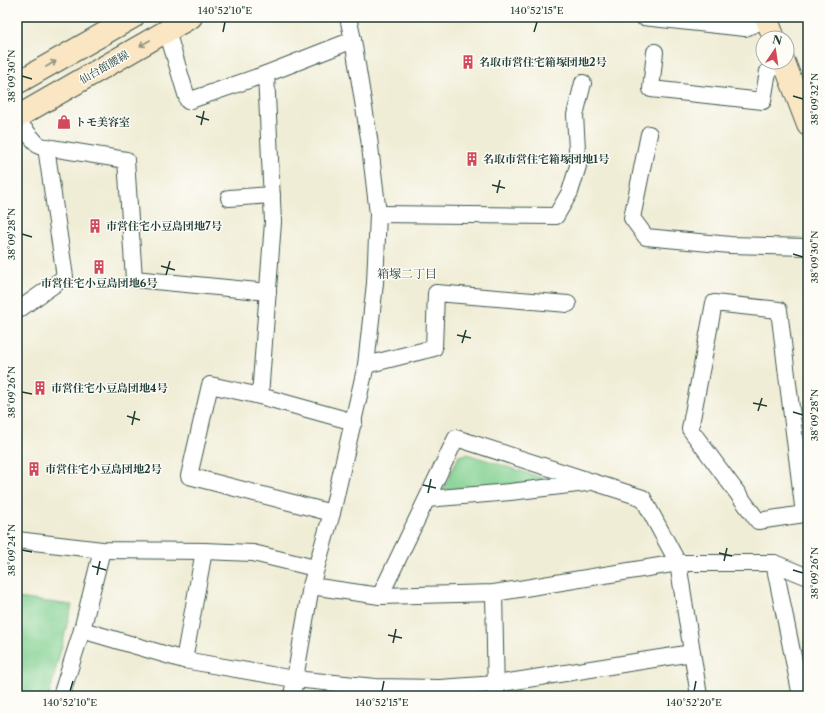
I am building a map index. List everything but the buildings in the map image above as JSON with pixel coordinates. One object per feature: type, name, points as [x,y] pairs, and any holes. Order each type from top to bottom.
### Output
[{"type":"main road","points":[[17,83],[133,17]]},
{"type":"main road","name":"仙台館腰線","points":[[17,117],[192,17]]},
{"type":"main road","points":[[787,70],[808,125]]},
{"type":"street","points":[[292,696],[315,568],[332,513],[366,365],[376,283],[378,214],[369,138],[348,17]]},
{"type":"street","points":[[643,17],[745,28],[769,25]]},
{"type":"street","points":[[167,31],[188,101],[266,74],[353,40]]},
{"type":"street","points":[[655,52],[651,89],[764,101],[768,71],[770,70]]},
{"type":"street","points":[[260,396],[273,222],[266,74]]},
{"type":"street","points":[[378,214],[556,216],[570,192],[578,166],[575,116],[583,83]]},
{"type":"street","points":[[17,121],[39,146],[126,160],[134,279],[268,292]]},
{"type":"street","points":[[649,134],[632,218],[646,237],[730,246],[808,247]]},
{"type":"street","points":[[17,311],[65,277],[46,147]]},
{"type":"street","points":[[229,198],[272,195]]},
{"type":"street","points":[[366,365],[434,348],[436,293],[568,304]]},
{"type":"street","points":[[714,303],[779,310],[802,433],[806,514],[758,521],[690,429],[714,303]]},
{"type":"street","points":[[332,513],[189,476],[210,385],[260,396],[354,422]]},
{"type":"street","points":[[380,596],[456,438],[643,498],[678,563],[699,696]]},
{"type":"street","points":[[427,499],[510,492],[592,482]]},
{"type":"street","points":[[17,540],[102,550],[253,553],[315,568]]},
{"type":"street","points":[[61,696],[82,630],[102,550]]},
{"type":"street","points":[[184,660],[204,551]]},
{"type":"street","points":[[311,586],[380,596],[494,593],[678,563],[774,563],[808,577]]},
{"type":"street","points":[[774,563],[801,696]]},
{"type":"street","points":[[494,593],[496,690]]},
{"type":"street","points":[[82,630],[184,660],[294,679],[375,687],[496,690],[692,653]]},
{"type":"green space","points":[[467,454],[555,482],[443,490],[459,456]]},
{"type":"green space","points":[[17,598],[72,605],[49,696],[17,696]]},
{"type":"place","name":"名取市営住宅箱塚団地2号","points":[[468,62]]},
{"type":"place","name":"トモ美容室","points":[[64,122]]},
{"type":"place","name":"名取市営住宅箱塚団地1号","points":[[472,159]]},
{"type":"place","name":"市営住宅小豆島団地7号","points":[[95,226]]},
{"type":"place","name":"市営住宅小豆島団地6号","points":[[99,267]]},
{"type":"place","name":"市営住宅小豆島団地4号","points":[[40,388]]},
{"type":"place","name":"市営住宅小豆島団地2号","points":[[34,469]]},
{"type":"district","name":"箱塚二丁目","points":[[407,273]]}]
